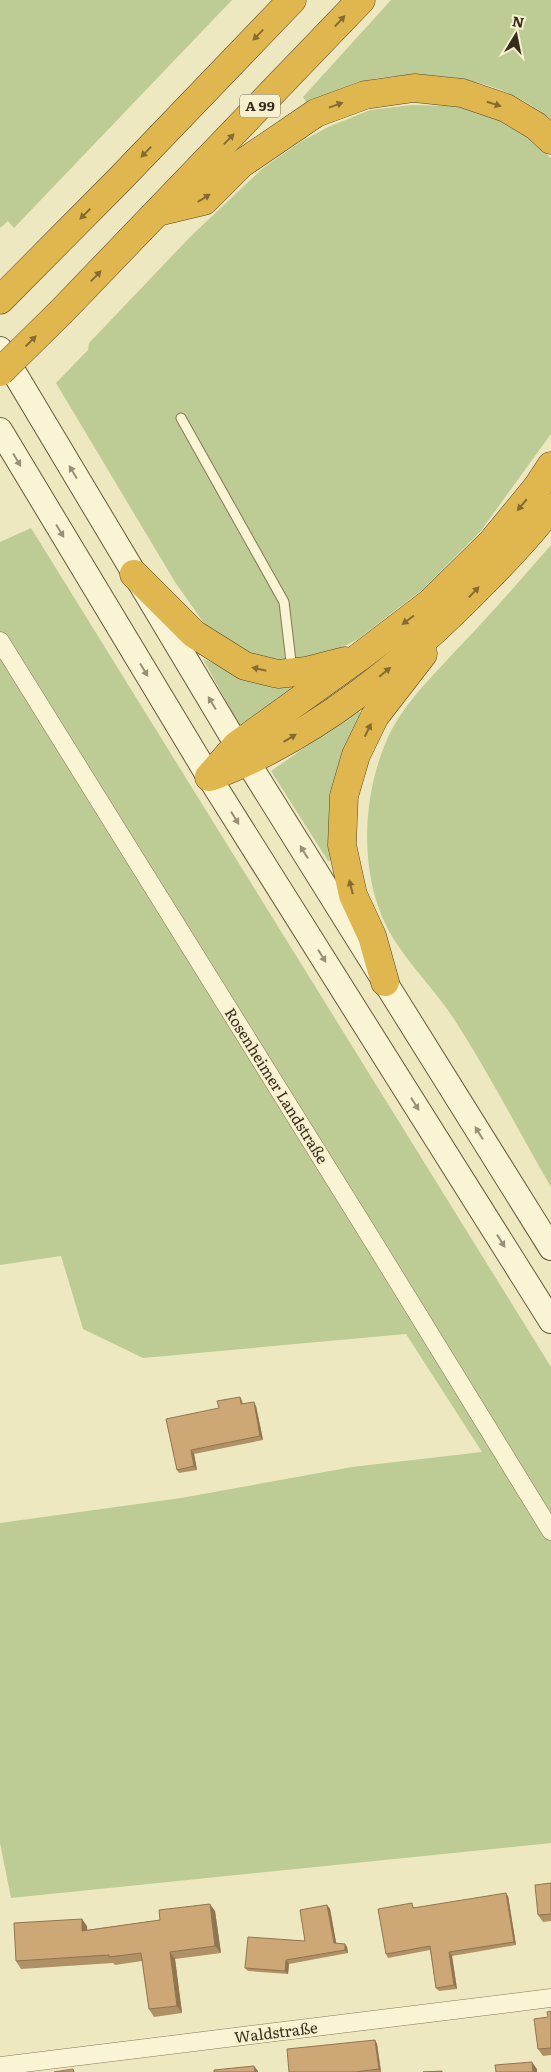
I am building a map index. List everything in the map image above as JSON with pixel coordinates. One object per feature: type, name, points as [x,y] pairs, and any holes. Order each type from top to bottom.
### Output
[{"type":"highway","points":[[0,300],[292,0]]},
{"type":"highway","name":"A 99","points":[[0,372],[158,212],[361,0]]},
{"type":"highway","points":[[158,212],[204,200],[241,164],[316,112],[365,95],[414,88],[462,93],[506,108],[536,126],[551,140]]},
{"type":"highway","points":[[209,777],[242,754],[358,658],[430,603],[492,542],[538,486],[551,466]]},
{"type":"highway","points":[[242,754],[347,704],[447,620],[502,564],[551,507]]},
{"type":"highway","points":[[134,574],[194,634],[245,666],[278,674],[358,658]]},
{"type":"highway","points":[[385,982],[372,936],[353,895],[342,845],[344,796],[356,755],[375,716],[412,670],[447,620]]},
{"type":"main road","points":[[0,349],[242,754],[551,1248]]},
{"type":"main road","points":[[0,430],[209,777],[551,1321]]},
{"type":"street","name":"Rosenheimer Landstraße","points":[[0,641],[381,1254],[551,1532]]},
{"type":"street","name":"Waldstraße","points":[[0,2066],[551,1998]]},
{"type":"lane","points":[[181,418],[284,602],[292,672]]},
{"type":"green space","points":[[0,0],[232,0],[14,228],[8,221],[0,228]]},
{"type":"green space","points":[[391,0],[551,0],[551,120],[531,105],[487,85],[437,76],[412,75],[364,81],[343,88],[308,105],[303,97]]},
{"type":"green space","points":[[411,105],[459,106],[501,120],[529,139],[551,158],[551,434],[480,532],[422,590],[358,639],[328,655],[282,660],[253,654],[206,626],[175,582],[56,383],[88,350],[89,343],[191,236],[263,168],[302,141],[328,127],[370,110]]},
{"type":"green space","points":[[31,528],[551,1367],[551,1843],[11,1898],[0,1843],[0,1523],[181,1498],[352,1467],[482,1452],[406,1334],[143,1358],[83,1329],[61,1256],[0,1265],[0,542]]},
{"type":"green space","points":[[551,545],[551,1187],[467,1039],[447,1009],[397,944],[384,920],[374,894],[367,838],[374,780],[381,754],[392,729],[424,685]]},
{"type":"green space","points":[[203,659],[220,666],[300,684],[239,725]]},
{"type":"green space","points":[[357,711],[362,713],[341,758],[334,784],[332,817],[334,860],[328,861],[271,771]]},
{"type":"building","points":[[240,1397],[241,1404],[254,1402],[260,1436],[191,1450],[194,1466],[177,1470],[166,1419],[219,1408],[217,1401]]},
{"type":"building","points":[[551,1883],[551,1914],[538,1915],[535,1885]]},
{"type":"building","points":[[506,1893],[514,1942],[449,1952],[454,1985],[436,1988],[430,1946],[386,1954],[378,1909],[412,1903],[413,1908]]},
{"type":"building","points":[[210,1904],[215,1946],[170,1952],[177,2006],[149,2009],[141,1953],[109,1957],[109,1955],[16,1961],[14,1923],[82,1919],[82,1931],[160,1920],[159,1910]]},
{"type":"building","points":[[327,1905],[334,1943],[345,1944],[345,1950],[286,1960],[285,1971],[245,1968],[248,1937],[305,1941],[300,1910]]},
{"type":"building","points":[[551,2011],[551,2048],[538,2049],[534,2019],[548,2017],[547,2012]]},
{"type":"building","points":[[375,2040],[379,2069],[355,2072],[289,2072],[287,2049]]},
{"type":"building","points":[[532,2062],[533,2072],[496,2072],[495,2065]]},
{"type":"building","points":[[254,2066],[255,2072],[214,2072],[214,2070]]},
{"type":"building","points":[[73,2069],[74,2072],[54,2072]]}]
